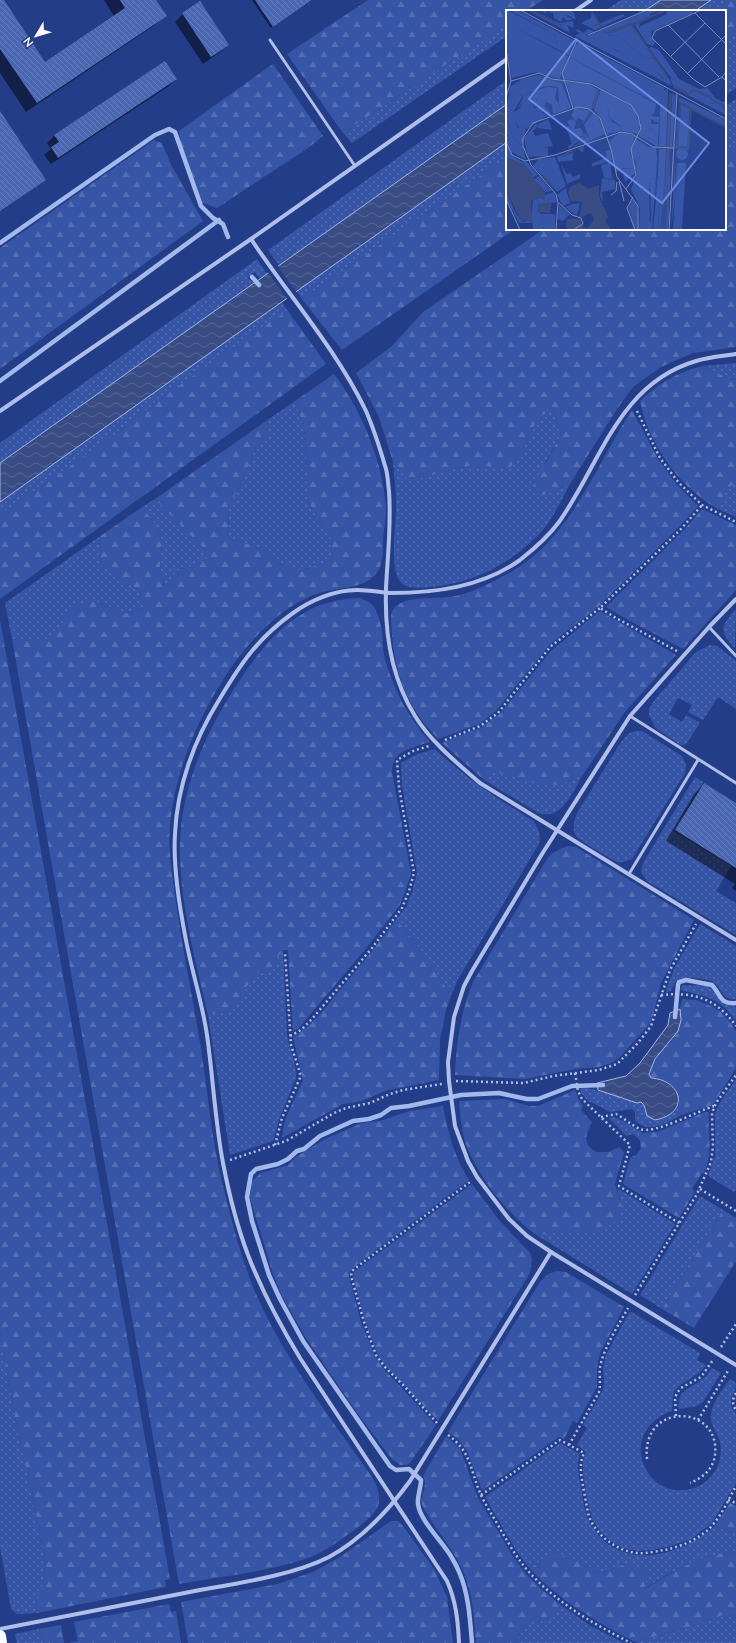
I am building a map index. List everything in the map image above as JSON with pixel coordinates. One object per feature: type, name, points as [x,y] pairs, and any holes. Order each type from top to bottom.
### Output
[{"type":"highway","points":[[0,1636],[1,1643]]},
{"type":"street","points":[[576,10],[591,0]]},
{"type":"street","points":[[0,412],[251,239],[506,60]]},
{"type":"street","points":[[251,239],[339,364],[366,411],[386,470],[390,507],[391,532],[386,593],[389,651],[402,691],[416,717],[437,743],[480,782],[736,940]]},
{"type":"street","points":[[459,1643],[452,1592],[447,1581],[396,1501],[312,1377],[279,1323],[248,1256],[239,1228],[223,1162],[206,1031],[181,914],[174,837],[181,787],[200,736],[214,707],[245,659],[270,632],[296,611],[325,596],[351,590],[386,593],[416,592],[460,587],[497,573],[523,557],[545,538],[558,523],[573,500],[605,443],[632,401],[651,384],[675,369],[698,360],[736,354]]},
{"type":"street","points":[[734,1364],[551,1252],[527,1236],[509,1219],[477,1177],[460,1142],[450,1090],[449,1048],[454,1017],[464,986],[557,829],[630,716],[684,654],[736,599]]},
{"type":"street","points":[[0,1629],[257,1579],[303,1567],[327,1557],[345,1547],[378,1520],[396,1501],[410,1481],[551,1252]]},
{"type":"lane","points":[[270,40],[355,166]]},
{"type":"lane","points":[[709,627],[736,656]]},
{"type":"lane","points":[[630,716],[736,783]]},
{"type":"lane","points":[[629,874],[698,760]]},
{"type":"path","points":[[632,401],[660,458],[679,483],[702,505],[736,522]]},
{"type":"path","points":[[290,1036],[301,1030],[312,1019],[372,948],[402,908],[409,891],[414,873],[399,787],[397,760],[413,751],[480,726],[498,713],[550,647],[600,608],[681,529],[702,505]]},
{"type":"path","points":[[600,608],[684,654]]},
{"type":"path","points":[[223,1162],[275,1145],[295,1136],[334,1113],[346,1108],[370,1103],[403,1090],[439,1085],[449,1081],[524,1083],[575,1072],[599,1070],[617,1064],[651,1026],[670,970],[699,918]]},
{"type":"path","points":[[275,1145],[282,1118],[300,1078],[300,1073],[291,1045],[285,953]]},
{"type":"path","points":[[661,995],[672,994],[696,997],[717,1005],[725,1012],[736,1026]]},
{"type":"path","points":[[575,1072],[578,1091],[586,1105],[630,1146],[620,1186],[679,1223]]},
{"type":"path","points":[[569,1445],[599,1392],[601,1385],[600,1368],[604,1354],[632,1301],[700,1189],[711,1162],[713,1147],[712,1113],[715,1106],[736,1075]]},
{"type":"path","points":[[600,1117],[616,1114],[640,1129],[648,1130],[657,1129],[715,1106]]},
{"type":"path","points":[[700,1189],[736,1211]]},
{"type":"path","points":[[676,1416],[675,1398],[681,1388],[701,1377],[736,1324]]},
{"type":"path","points":[[698,1420],[734,1364]]},
{"type":"path","points":[[736,1393],[733,1398],[732,1405],[736,1410]]},
{"type":"path","points":[[647,1459],[646,1450],[651,1432],[656,1425],[664,1420],[676,1416],[690,1416],[698,1420],[711,1433],[715,1450],[714,1459],[711,1467],[705,1474],[698,1480],[690,1483]]},
{"type":"path","points":[[480,1495],[560,1440],[584,1453],[581,1460],[581,1471],[585,1500],[590,1519],[599,1532],[610,1543],[623,1550],[638,1553],[672,1548],[692,1541],[704,1533],[714,1524],[736,1486]]},
{"type":"path","points":[[728,1500],[736,1503]]},
{"type":"green space","points":[[368,0],[543,0],[528,10],[506,10],[506,25],[343,133],[287,54]]},
{"type":"green space","points":[[621,0],[661,0],[646,10],[606,10]]},
{"type":"green space","points":[[711,0],[730,0],[715,10],[696,10]]},
{"type":"green space","points":[[730,0],[736,0],[736,30],[726,37],[726,10],[715,10]]},
{"type":"green space","points":[[506,25],[506,37],[352,143],[343,133]]},
{"type":"green space","points":[[736,30],[736,88],[726,95],[726,37]]},
{"type":"green space","points":[[273,64],[323,136],[308,148],[217,208],[201,202],[181,144],[179,131]]},
{"type":"green space","points":[[506,81],[506,105],[279,265],[268,250]]},
{"type":"green space","points":[[736,99],[736,143],[726,155],[726,105]]},
{"type":"green space","points":[[154,140],[162,143],[171,165],[203,221],[0,369],[0,248]]},
{"type":"green space","points":[[506,143],[506,158],[302,299],[297,291]]},
{"type":"green space","points":[[736,143],[736,347],[693,353],[661,367],[633,387],[617,409],[570,484],[541,496],[534,484],[561,435],[553,409],[538,418],[522,451],[511,467],[464,466],[426,477],[407,479],[393,462],[379,417],[356,373],[392,346],[423,312],[543,230],[726,230],[726,155]]},
{"type":"green space","points":[[506,158],[506,230],[514,230],[342,350],[302,299]]},
{"type":"green space","points":[[257,259],[267,274],[260,279],[255,272],[247,278],[254,283],[0,463],[0,443]]},
{"type":"green space","points":[[282,302],[288,311],[162,398],[113,436],[0,515],[0,502]]},
{"type":"green space","points":[[288,311],[326,364],[0,599],[0,515],[113,436],[162,398],[266,324]]},
{"type":"green space","points":[[736,363],[736,379],[728,378],[702,366]]},
{"type":"green space","points":[[702,366],[728,378],[736,379],[736,484],[728,487],[718,509],[686,485],[668,464],[648,428],[640,401],[668,379]]},
{"type":"green space","points":[[334,374],[344,388],[362,420],[380,472],[386,507],[383,555],[381,564],[377,573],[371,579],[363,583],[316,594],[289,608],[264,628],[242,652],[224,678],[204,712],[188,748],[177,786],[169,833],[176,906],[201,1048],[215,1146],[220,1174],[244,1263],[257,1296],[281,1344],[310,1389],[372,1477],[379,1494],[379,1500],[375,1511],[365,1522],[334,1544],[308,1558],[277,1567],[179,1584],[12,639],[30,641],[50,640],[56,634],[71,609],[85,601],[97,602],[124,614],[144,607],[139,590],[101,565],[99,537],[142,507],[156,525],[162,543],[160,566],[164,587],[171,583],[175,572],[180,569],[195,567],[207,559],[204,549],[155,499],[266,421],[267,434],[253,454],[243,480],[228,507],[229,538],[261,548],[275,562],[300,571],[332,560],[331,539],[307,500],[304,428],[295,401]]},
{"type":"green space","points":[[295,401],[304,428],[307,500],[331,539],[332,560],[300,571],[275,562],[261,548],[229,538],[228,507],[243,480],[253,454],[267,434],[266,421]]},
{"type":"green space","points":[[553,409],[561,435],[545,463],[541,496],[570,484],[555,513],[542,531],[531,542],[508,560],[497,567],[471,578],[444,585],[422,588],[409,587],[402,583],[399,580],[394,563],[396,501],[393,462],[408,479],[426,477],[464,466],[511,467],[522,451],[538,418]]},
{"type":"green space","points":[[632,410],[658,459],[677,485],[698,506],[679,527],[598,607],[550,644],[496,711],[479,724],[438,739],[413,707],[400,677],[393,645],[391,618],[393,610],[397,605],[411,600],[457,596],[473,591],[511,572],[532,557],[550,540],[566,520],[594,477]]},
{"type":"green space","points":[[736,484],[736,517],[718,509],[728,486]]},
{"type":"green space","points":[[155,499],[204,549],[207,559],[195,567],[180,569],[171,583],[164,587],[160,566],[162,543],[156,525],[142,507]]},
{"type":"green space","points":[[702,509],[736,525],[736,590],[683,649],[606,607],[683,531]]},
{"type":"green space","points":[[99,537],[101,565],[139,590],[144,607],[124,614],[97,602],[71,609],[59,631],[50,640],[36,641],[12,639],[5,603]]},
{"type":"green space","points":[[359,598],[370,603],[376,610],[382,634],[384,655],[391,679],[408,712],[430,742],[410,748],[399,754],[393,765],[392,772],[411,873],[406,889],[400,905],[368,946],[298,1029],[293,1031],[288,950],[283,950],[268,972],[256,973],[236,1003],[227,1011],[208,1015],[186,915],[180,854],[184,807],[197,761],[217,717],[229,697],[269,641],[285,626],[304,613],[324,604],[344,599]]},
{"type":"green space","points":[[736,609],[735,648],[726,637],[724,628],[727,619]]},
{"type":"green space","points":[[600,611],[676,655],[624,713],[583,775],[558,785],[534,783],[497,772],[491,774],[484,780],[442,743],[480,728],[500,714],[551,651]]},
{"type":"green space","points":[[0,620],[170,1579],[165,1580],[166,1587],[37,1613],[35,1601],[41,1596],[46,1562],[16,1422],[0,1332]]},
{"type":"green space","points":[[710,645],[717,646],[736,661],[736,709],[718,697],[703,720],[688,712],[692,705],[678,698],[669,714],[682,722],[686,715],[700,723],[686,744],[680,745],[655,727],[649,715],[649,709],[653,702],[696,652]]},
{"type":"green space","points":[[642,731],[682,756],[686,764],[685,773],[632,859],[617,862],[579,839],[575,834],[574,825],[577,813],[621,742],[629,733]]},
{"type":"green space","points":[[435,749],[470,779],[533,821],[540,834],[539,844],[457,981],[451,996],[426,957],[396,920],[406,907],[417,873],[402,785],[401,763],[415,755]]},
{"type":"green space","points":[[497,772],[558,785],[583,775],[564,805],[552,814],[544,814],[535,811],[484,780],[491,774]]},
{"type":"green space","points":[[695,777],[703,782],[674,831],[731,866],[716,891],[736,903],[736,935],[647,881],[641,872],[643,863]]},
{"type":"green space","points":[[567,846],[576,847],[694,920],[661,983],[654,1012],[649,1025],[619,1058],[611,1063],[599,1067],[575,1069],[525,1079],[455,1075],[460,1027],[465,1004],[473,982],[547,859],[552,853]]},
{"type":"green space","points":[[396,920],[426,957],[451,996],[446,1010],[440,1040],[439,1080],[385,1091],[362,1101],[343,1104],[282,1138],[285,1120],[303,1080],[293,1037],[307,1027],[324,1009]]},
{"type":"green space","points":[[700,924],[736,946],[736,999],[731,999],[725,996],[713,982],[701,979],[680,979],[676,981],[671,991],[667,992],[666,990],[675,967]]},
{"type":"green space","points":[[283,950],[287,1035],[295,1067],[296,1078],[280,1117],[273,1141],[230,1155],[208,1015],[227,1011],[236,1003],[256,973],[268,972]]},
{"type":"green space","points":[[683,985],[709,986],[724,1004],[736,1007],[736,1021],[718,1002],[681,990]]},
{"type":"green space","points":[[682,999],[696,1000],[711,1006],[721,1012],[730,1022],[736,1031],[736,1068],[713,1105],[681,1115],[678,1112],[679,1100],[657,1078],[651,1078],[649,1074],[655,1059],[671,1042],[681,1020],[680,1009]]},
{"type":"green space","points":[[736,1079],[736,1190],[734,1192],[708,1176],[715,1156],[715,1114],[719,1104]]},
{"type":"green space","points":[[583,1087],[641,1101],[644,1105],[644,1110],[661,1119],[674,1111],[679,1105],[678,1112],[681,1115],[664,1124],[646,1127],[635,1121],[635,1112],[632,1109],[610,1112],[588,1101],[581,1093],[580,1089]]},
{"type":"green space","points":[[575,1090],[583,1106],[581,1110],[592,1122],[586,1139],[589,1146],[597,1152],[609,1152],[619,1147],[624,1152],[615,1184],[621,1203],[619,1219],[598,1231],[556,1231],[538,1236],[527,1228],[504,1206],[484,1179],[469,1151],[464,1138],[459,1101],[505,1099],[529,1106],[538,1106]]},
{"type":"green space","points":[[443,1106],[452,1144],[459,1162],[469,1180],[355,1266],[350,1272],[349,1276],[361,1322],[375,1356],[383,1368],[436,1425],[410,1463],[400,1465],[392,1459],[357,1413],[306,1338],[283,1298],[273,1274],[250,1198],[251,1182],[261,1173],[288,1165],[296,1157],[327,1138],[362,1123],[380,1121],[410,1111]]},
{"type":"green space","points":[[705,1112],[709,1112],[709,1157],[704,1173],[702,1173],[692,1189],[695,1192],[679,1218],[623,1184],[630,1158],[636,1155],[641,1149],[640,1140],[643,1133],[657,1132]]},
{"type":"green space","points":[[613,1117],[643,1133],[640,1140],[633,1134],[626,1136],[609,1118]]},
{"type":"green space","points":[[472,1184],[498,1219],[530,1253],[532,1259],[530,1273],[438,1421],[386,1366],[378,1355],[365,1321],[353,1277],[354,1272],[359,1268]]},
{"type":"green space","points":[[617,1188],[675,1224],[632,1294],[538,1236],[556,1231],[598,1231],[621,1203]]},
{"type":"green space","points":[[700,1196],[723,1210],[662,1309],[640,1295]]},
{"type":"green space","points":[[723,1210],[736,1218],[736,1261],[694,1328],[662,1309]]},
{"type":"green space","points":[[557,1271],[566,1272],[624,1307],[600,1353],[597,1367],[597,1387],[577,1423],[573,1421],[564,1439],[559,1437],[483,1490],[467,1451],[458,1439],[448,1432],[540,1282],[548,1274]]},
{"type":"green space","points":[[630,1311],[700,1353],[697,1360],[706,1365],[697,1374],[678,1387],[673,1395],[672,1411],[658,1418],[643,1436],[641,1452],[643,1464],[658,1484],[670,1489],[686,1490],[701,1485],[712,1476],[719,1463],[721,1449],[719,1438],[711,1422],[712,1409],[719,1395],[730,1379],[736,1383],[731,1405],[736,1414],[736,1483],[712,1523],[691,1539],[671,1546],[638,1551],[623,1548],[611,1541],[600,1531],[592,1519],[583,1474],[583,1461],[586,1452],[577,1445],[587,1428],[583,1425],[604,1386],[603,1368],[606,1355]]},
{"type":"green space","points":[[0,1332],[16,1422],[46,1562],[41,1596],[35,1602],[37,1613],[17,1614],[11,1609],[0,1547]]},
{"type":"green space","points":[[712,1368],[721,1373],[703,1402],[697,1406],[679,1409],[682,1394],[704,1377]]},
{"type":"green space","points":[[446,1436],[460,1448],[477,1496],[512,1555],[525,1573],[540,1588],[561,1605],[553,1617],[522,1627],[516,1643],[476,1643],[474,1616],[464,1573],[454,1554],[431,1520],[421,1502],[425,1486],[423,1476]]},
{"type":"green space","points":[[560,1443],[580,1454],[578,1473],[584,1506],[589,1522],[602,1539],[615,1548],[629,1554],[660,1554],[675,1550],[689,1543],[715,1526],[736,1534],[736,1554],[725,1553],[701,1559],[676,1570],[644,1589],[647,1577],[617,1567],[601,1573],[555,1552],[530,1569],[517,1552],[485,1497]]},
{"type":"green space","points":[[730,1503],[736,1506],[736,1534],[715,1526]]},
{"type":"green space","points":[[391,1521],[398,1521],[403,1526],[434,1569],[447,1597],[453,1643],[188,1643],[181,1602],[277,1584],[313,1572],[340,1557]]},
{"type":"green space","points":[[555,1552],[601,1573],[617,1567],[632,1564],[650,1572],[647,1577],[645,1589],[677,1570],[702,1559],[726,1553],[736,1554],[736,1616],[726,1614],[686,1628],[635,1642],[593,1619],[566,1601],[530,1569]]},
{"type":"green space","points":[[169,1604],[171,1612],[176,1611],[181,1643],[69,1643],[78,1641],[74,1622]]},
{"type":"green space","points":[[561,1605],[591,1626],[624,1643],[516,1643],[522,1627],[553,1617]]},
{"type":"green space","points":[[726,1614],[736,1616],[736,1643],[635,1642],[686,1628]]},
{"type":"green space","points":[[61,1625],[64,1643],[44,1643],[39,1629]]},
{"type":"green space","points":[[39,1629],[44,1643],[17,1643],[15,1634]]},
{"type":"water","points":[[661,0],[711,0],[696,10],[646,10]]},
{"type":"water","points":[[506,105],[506,143],[0,502],[0,463]]},
{"type":"water","points":[[680,1009],[681,1020],[678,1031],[655,1059],[649,1074],[651,1078],[662,1080],[670,1084],[675,1090],[678,1097],[678,1104],[674,1111],[655,1120],[647,1116],[644,1105],[641,1102],[637,1103],[598,1090],[597,1083],[626,1076],[640,1063],[668,1025],[670,1013]]},
{"type":"pier","points":[[277,265],[297,293],[288,300],[267,271]]},
{"type":"building","points":[[0,0],[4,0],[45,62],[125,8],[120,0],[156,0],[167,16],[37,103],[0,49]]},
{"type":"building","points":[[255,0],[312,0],[273,27]]},
{"type":"building","points":[[200,1],[229,45],[211,57],[182,13]]},
{"type":"building","points":[[165,61],[177,79],[58,158],[51,147],[59,142],[54,135]]},
{"type":"building","points":[[0,111],[46,180],[0,211]]},
{"type":"building","points":[[704,783],[736,803],[736,868],[675,830]]},
{"type":"waterway","points":[[0,243],[155,135],[169,129],[175,132],[201,206],[213,218],[223,224],[228,237]]},
{"type":"waterway","points":[[0,381],[219,220]]},
{"type":"waterway","points":[[252,277],[259,285]]},
{"type":"waterway","points":[[675,1017],[678,985],[679,982],[686,980],[712,985],[724,1001],[736,1003]]},
{"type":"waterway","points":[[472,1643],[467,1599],[460,1574],[452,1558],[427,1524],[420,1511],[418,1501],[421,1480],[409,1469],[396,1470],[390,1466],[303,1341],[280,1299],[269,1275],[252,1221],[247,1197],[251,1174],[256,1169],[278,1164],[288,1159],[297,1151],[304,1149],[320,1136],[353,1121],[369,1119],[381,1115],[391,1108],[409,1106],[461,1095],[499,1093],[527,1099],[538,1099],[572,1086],[603,1085]]}]
